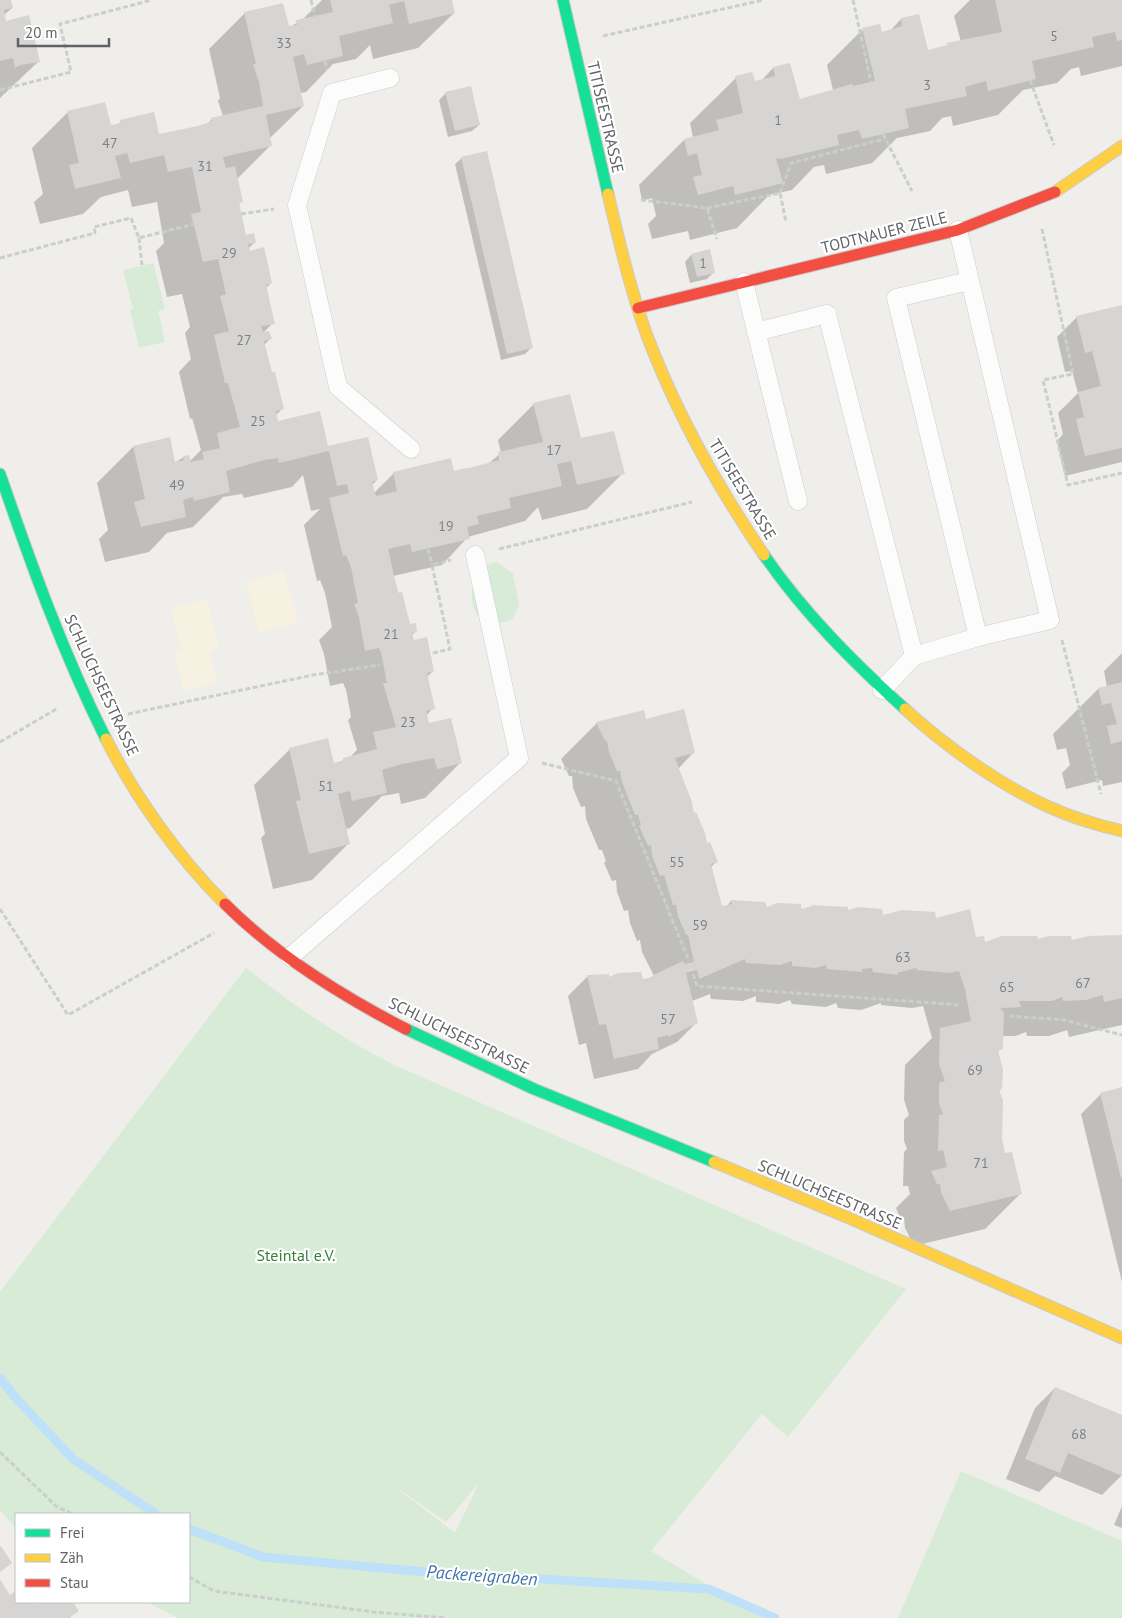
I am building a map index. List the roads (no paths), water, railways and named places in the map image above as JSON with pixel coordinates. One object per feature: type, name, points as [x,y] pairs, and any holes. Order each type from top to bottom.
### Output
[{"type":"street","name":"TITISEESTRASSE","points":[[563,0],[608,199],[638,308],[679,410],[708,466],[768,562],[821,628],[882,690],[953,747],[993,775],[1033,799],[1089,822],[1122,831]]},
{"type":"street","name":"TODTNAUER ZEILE","points":[[638,308],[958,230],[1052,193],[1122,146]]},
{"type":"street","name":"SCHLUCHSEESTRASSE","points":[[0,474],[35,575],[73,665],[122,767],[160,826],[199,873],[243,921],[290,958],[364,1006],[428,1042],[486,1069],[794,1195],[1122,1338]]},
{"type":"lane","points":[[390,78],[332,93],[297,205],[338,387],[411,449]]},
{"type":"lane","points":[[882,690],[914,656],[978,637],[1050,620],[958,230]]},
{"type":"lane","points":[[969,281],[896,298],[978,637]]},
{"type":"lane","points":[[744,282],[798,501]]},
{"type":"lane","points":[[756,332],[827,314],[914,656]]},
{"type":"lane","points":[[290,958],[519,758],[474,555]]},
{"type":"waterway","name":"Packereigraben","points":[[0,1378],[15,1397],[73,1459],[154,1513]]},
{"type":"waterway","name":"Packereigraben","points":[[190,1529],[263,1557],[425,1572],[709,1589],[775,1618]]},
{"type":"park label","name":"Steintal e.V.","points":[[296,1255]]}]
